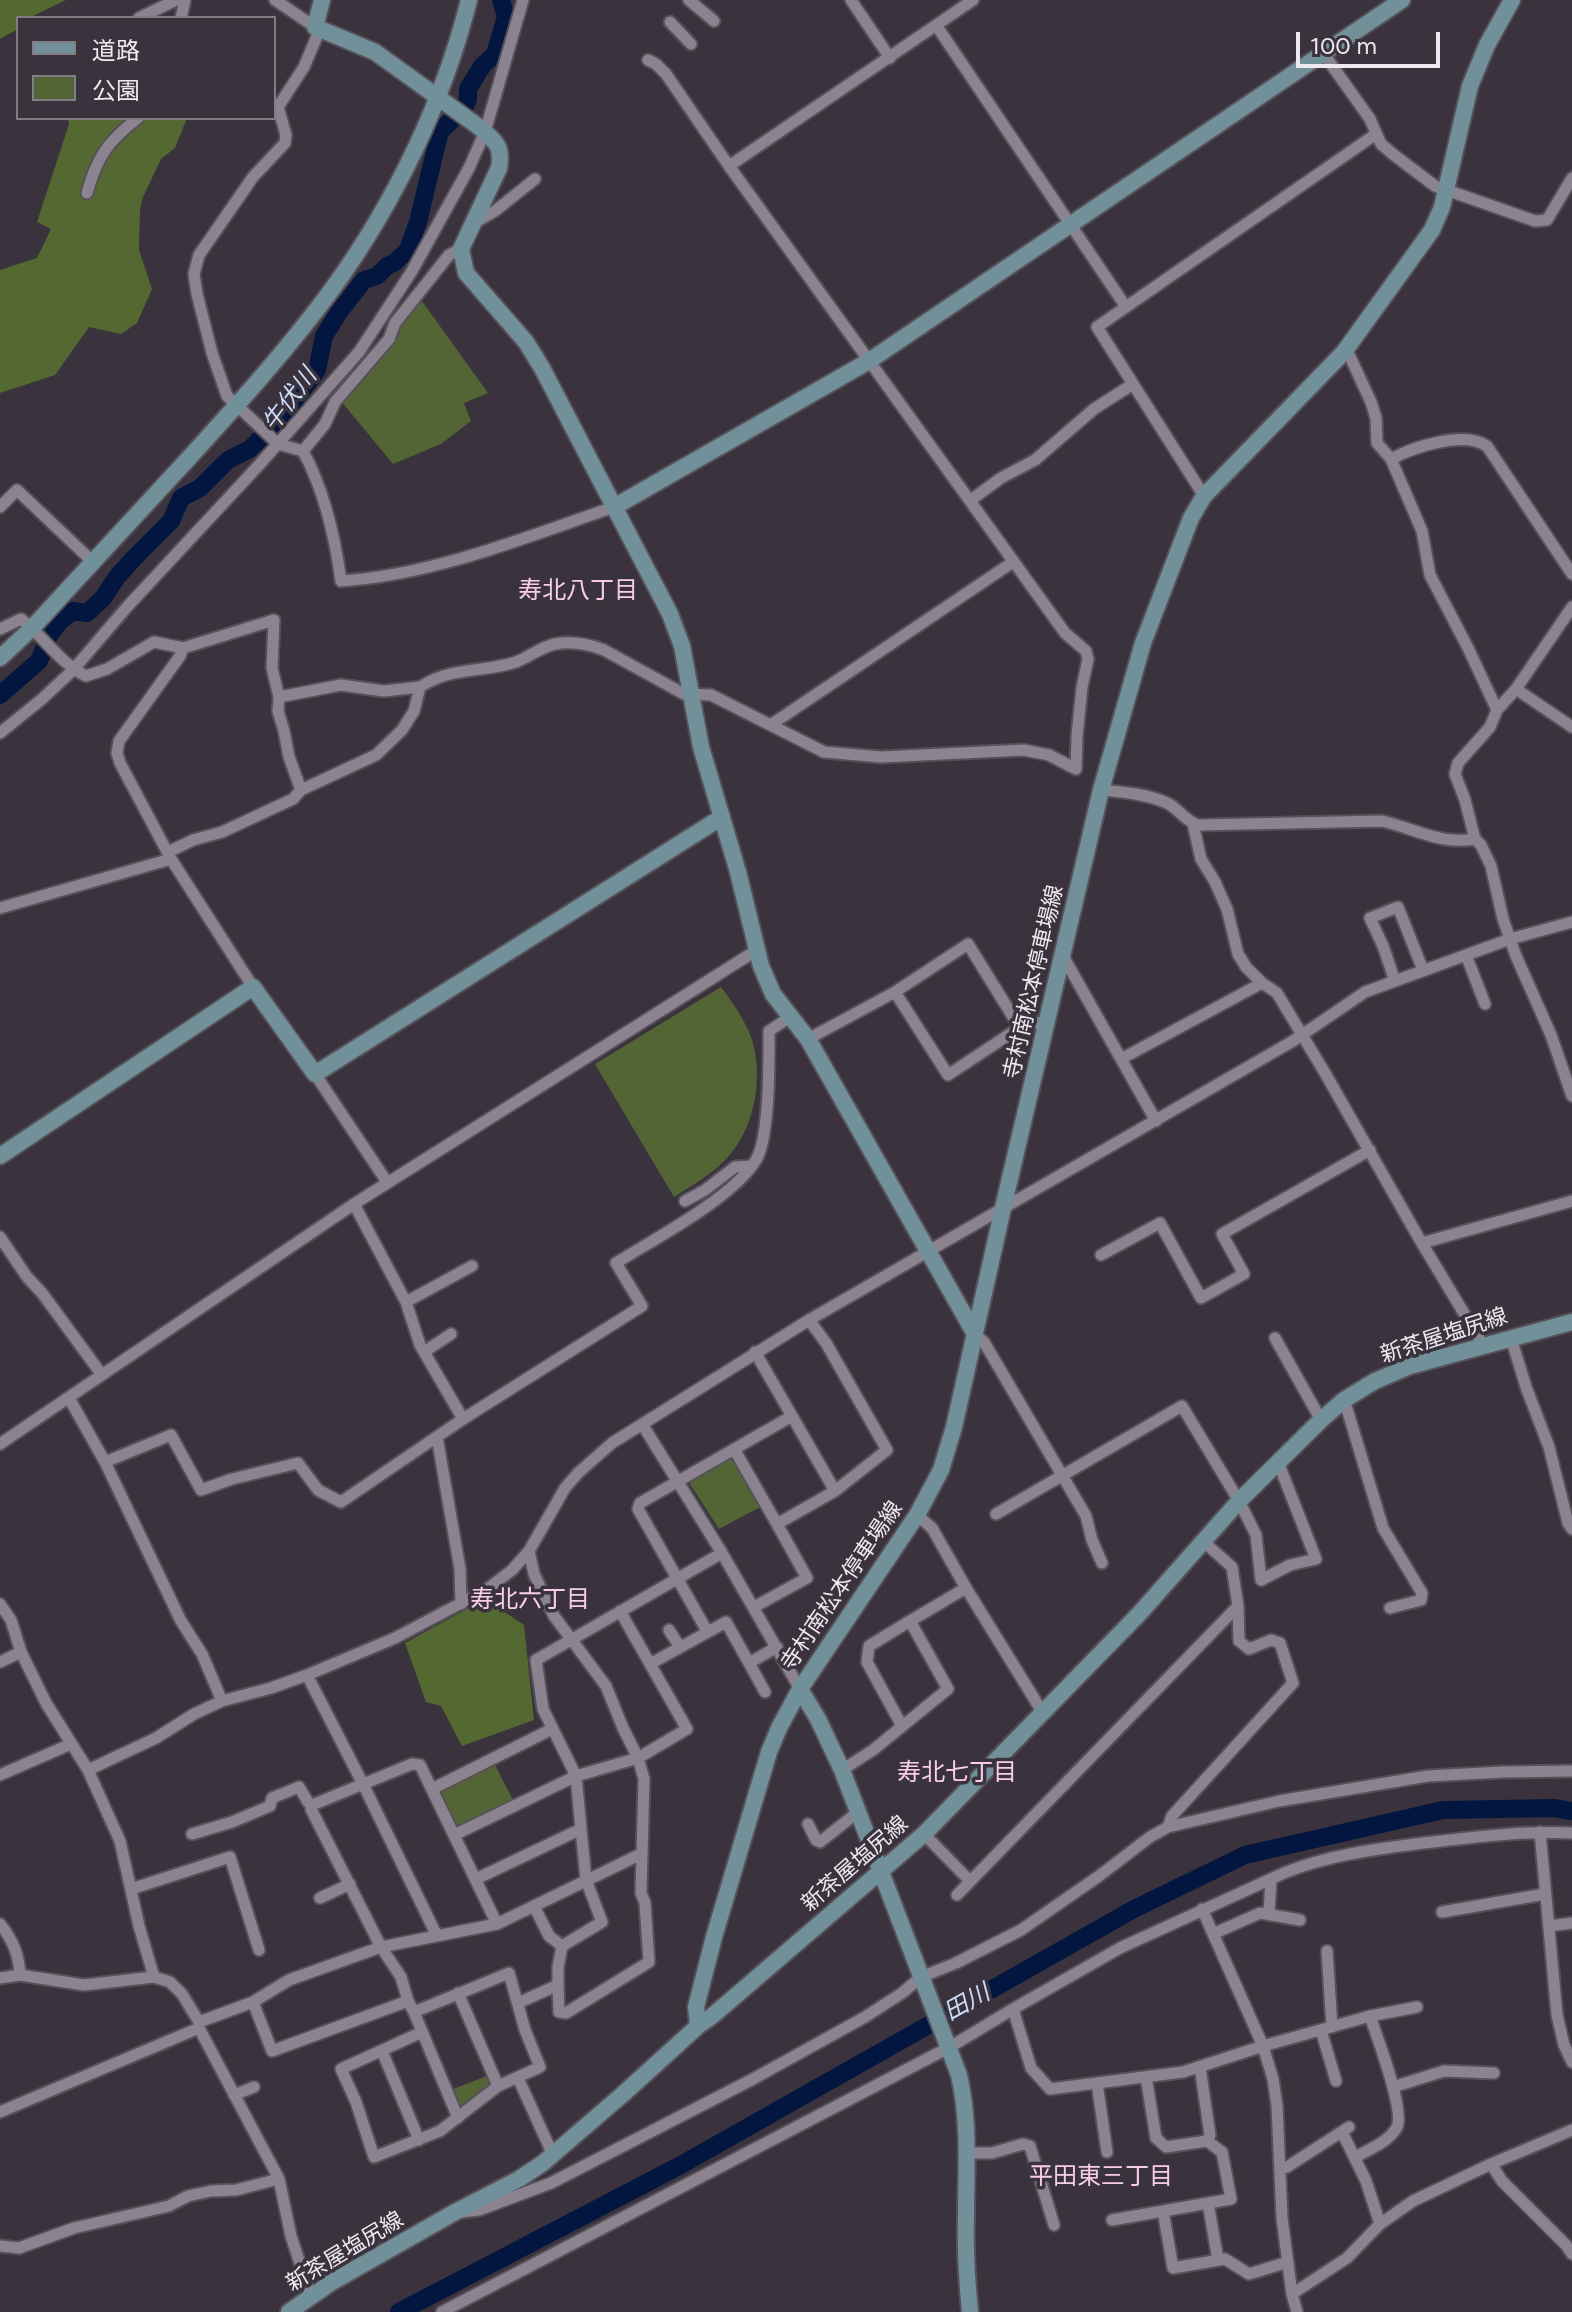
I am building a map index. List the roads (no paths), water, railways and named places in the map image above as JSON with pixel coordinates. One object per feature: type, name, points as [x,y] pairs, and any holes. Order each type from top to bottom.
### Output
[{"type":"street","points":[[143,16],[176,0]]},
{"type":"street","points":[[275,0],[317,28],[375,52],[494,139],[501,156],[499,168],[461,249],[466,273],[534,355],[670,614],[682,646],[701,747],[757,950],[773,994],[808,1039],[975,1334],[984,1342],[1086,1516],[1102,1563]]},
{"type":"street","points":[[322,0],[317,28],[295,84],[278,107],[286,135],[285,143],[253,177],[199,255],[194,274],[212,353],[227,396],[278,444],[303,451],[336,543],[341,581],[365,579],[478,554],[614,507],[869,361],[1402,0]]},
{"type":"street","points":[[0,658],[35,630],[93,562],[239,408],[333,288],[395,189],[441,99],[469,0]]},
{"type":"street","points":[[0,733],[42,699],[359,352],[425,248],[469,168],[523,0]]},
{"type":"street","points":[[689,0],[714,21]]},
{"type":"street","points":[[851,0],[890,58]]},
{"type":"street","points":[[729,166],[973,0]]},
{"type":"street","name":"寺村南松本停車場線","points":[[698,2026],[696,2007],[714,1937],[779,1728],[800,1689],[917,1515],[941,1470],[1101,790],[1143,643],[1191,518],[1204,496],[1346,348],[1432,230],[1442,207],[1470,86],[1487,45],[1512,0]]},
{"type":"street","points":[[670,22],[691,44]]},
{"type":"street","points":[[936,25],[1126,307]]},
{"type":"street","points":[[1323,53],[1370,119],[1381,144],[1435,186],[1535,221],[1547,220],[1572,178]]},
{"type":"street","points":[[279,697],[341,685],[384,691],[420,687],[443,676],[516,662],[544,647],[573,642],[604,650],[684,694],[711,695],[824,752],[881,757],[1024,750],[1049,755],[1076,769],[1082,687],[1088,659],[1086,651],[1065,633],[666,74],[648,60]]},
{"type":"street","points":[[87,193],[94,168],[117,135],[136,120]]},
{"type":"street","points":[[1204,496],[1097,327],[1376,134]]},
{"type":"street","points":[[472,225],[535,179]]},
{"type":"street","points":[[303,451],[325,424],[335,402],[389,339],[395,323],[449,255],[461,249]]},
{"type":"street","points":[[1346,348],[1371,402],[1376,418],[1377,443],[1391,459],[1422,531],[1430,575],[1497,710]]},
{"type":"street","points":[[971,500],[1001,478],[1035,460],[1094,409],[1133,384]]},
{"type":"street","points":[[1391,459],[1403,452],[1450,440],[1478,440],[1487,446],[1572,574]]},
{"type":"street","points":[[0,507],[17,490],[93,562]]},
{"type":"street","points":[[772,724],[1013,562]]},
{"type":"street","points":[[1572,607],[1516,689],[1497,710],[1490,727],[1458,763],[1455,774],[1475,839],[1491,866],[1510,939],[1551,1035],[1572,1096]]},
{"type":"street","points":[[0,629],[21,619],[71,667],[86,676],[107,669],[154,642],[183,648],[274,620],[272,668],[279,697],[278,711],[301,790]]},
{"type":"street","points":[[183,648],[119,741],[117,753],[120,763],[170,856],[253,987],[387,1182]]},
{"type":"street","points":[[0,908],[170,856],[193,840],[222,832],[293,799],[301,790],[376,755],[402,730],[414,711],[420,687]]},
{"type":"street","points":[[1516,689],[1572,727]]},
{"type":"street","points":[[1101,790],[1170,804],[1193,824],[1201,859],[1227,909],[1238,954],[1246,967],[1277,993],[1483,1345]]},
{"type":"street","points":[[315,1074],[722,817]]},
{"type":"street","points":[[1193,824],[1382,821],[1437,839],[1458,842],[1475,839]]},
{"type":"street","points":[[1395,981],[1370,918],[1398,907],[1423,970]]},
{"type":"street","points":[[88,1770],[156,1738],[222,1701],[307,1675],[395,1638],[486,1590],[512,1570],[529,1551],[565,1488],[612,1443],[809,1320],[1302,1036],[1365,992],[1510,939],[1572,922]]},
{"type":"street","points":[[808,1039],[895,992],[968,944],[1020,1028]]},
{"type":"street","points":[[0,1444],[387,1182],[757,950]]},
{"type":"street","points":[[1466,955],[1485,1004]]},
{"type":"street","points":[[1063,956],[1156,1121]]},
{"type":"street","points":[[1121,1059],[1262,983]]},
{"type":"street","points":[[0,1156],[253,987]]},
{"type":"street","points":[[895,992],[948,1075],[1025,1024],[1047,1022]]},
{"type":"street","points":[[105,1462],[171,1435],[201,1490],[298,1463],[318,1490],[341,1502],[463,1419],[642,1306],[616,1263],[720,1196],[757,1159],[769,1078],[769,1031],[790,1017]]},
{"type":"street","points":[[1101,1255],[1160,1223],[1201,1298],[1244,1274],[1222,1234],[1370,1150]]},
{"type":"street","points":[[685,1201],[735,1167],[751,1166]]},
{"type":"street","points":[[1422,1243],[1572,1201]]},
{"type":"street","points":[[354,1204],[406,1302],[420,1345],[463,1419]]},
{"type":"street","points":[[0,1237],[102,1375]]},
{"type":"street","points":[[406,1302],[472,1266]]},
{"type":"street","points":[[777,1524],[835,1491],[887,1450],[826,1343],[809,1320]]},
{"type":"street","name":"新茶屋塩尻線","points":[[289,2312],[332,2282],[519,2179],[553,2155],[698,2026],[924,1834],[1139,1614],[1239,1501],[1343,1402],[1375,1381],[1410,1366],[1572,1322]]},
{"type":"street","points":[[424,1352],[451,1334]]},
{"type":"street","points":[[1275,1338],[1321,1420]]},
{"type":"street","points":[[1511,1338],[1549,1447],[1572,1529]]},
{"type":"street","points":[[755,1352],[835,1491]]},
{"type":"street","points":[[69,1398],[105,1462],[181,1621],[202,1654],[222,1701]]},
{"type":"street","points":[[1343,1402],[1383,1528],[1422,1593],[1421,1600],[1390,1608]]},
{"type":"street","points":[[996,1513],[1182,1406],[1256,1535],[1261,1580],[1290,1565],[1316,1559],[1278,1462]]},
{"type":"street","points":[[707,1631],[638,1509],[640,1503],[792,1416]]},
{"type":"street","points":[[642,1424],[722,1553],[818,1719],[842,1770],[948,2044],[965,2104],[968,2153],[966,2258],[970,2312]]},
{"type":"street","points":[[437,1437],[460,1569],[461,1604]]},
{"type":"street","points":[[734,1449],[807,1578],[754,1607]]},
{"type":"street","points":[[917,1515],[932,1528],[1043,1713]]},
{"type":"street","points":[[1168,1827],[1172,1816],[1293,1683],[1280,1643],[1271,1640],[1249,1649],[1239,1641],[1232,1567],[1204,1542]]},
{"type":"street","points":[[529,1551],[534,1574],[554,1616],[571,1639],[606,1686],[644,1779],[641,1893],[645,1903],[649,1962],[566,2013],[559,2012],[558,1967],[562,1946],[602,1922],[586,1880],[576,1776],[543,1709],[536,1660],[571,1639],[677,1578],[722,1553]]},
{"type":"street","points":[[902,1726],[867,1662],[869,1646],[966,1588]]},
{"type":"street","points":[[0,1604],[11,1620],[21,1652],[46,1703],[88,1770],[120,1841],[154,1977]]},
{"type":"street","points":[[957,1895],[1238,1606]]},
{"type":"street","points":[[454,1835],[576,1776],[638,1758],[687,1729],[620,1611]]},
{"type":"street","points":[[842,1770],[873,1750],[948,1689],[910,1621]]},
{"type":"street","points":[[650,1664],[726,1622],[765,1692]]},
{"type":"street","points":[[669,1630],[680,1647]]},
{"type":"street","points":[[749,1663],[777,1647]]},
{"type":"street","points":[[0,1662],[21,1652]]},
{"type":"street","points":[[307,1675],[437,1936]]},
{"type":"street","points":[[432,1789],[552,1729]]},
{"type":"street","points":[[0,1775],[71,1744]]},
{"type":"street","points":[[312,1805],[412,1764],[420,1765],[497,1924]]},
{"type":"street","points":[[457,2211],[466,2213],[479,2210],[551,2183],[865,2017],[922,1980],[1021,1930],[1168,1827],[1279,1801],[1428,1776],[1572,1771]]},
{"type":"street","points":[[192,1834],[270,1806],[272,1798],[295,1786],[301,1789],[312,1805]]},
{"type":"street","points":[[312,1805],[311,1809],[381,1947],[401,1977],[458,2118]]},
{"type":"street","points":[[808,1824],[820,1842],[858,1812]]},
{"type":"street","points":[[476,1879],[581,1829]]},
{"type":"street","points":[[1540,1832],[1559,2021],[1564,2045],[1572,2062]]},
{"type":"street","points":[[442,2312],[948,2044],[1120,1948],[1271,1879],[1309,1864],[1373,1849],[1483,1836],[1572,1833]]},
{"type":"street","points":[[924,1834],[970,1881]]},
{"type":"street","points":[[0,2112],[253,2002],[289,1980],[381,1947],[497,1924],[641,1854]]},
{"type":"street","points":[[131,1889],[230,1857],[259,1950]]},
{"type":"street","points":[[1269,1913],[1271,1879]]},
{"type":"street","points":[[320,1898],[350,1884]]},
{"type":"street","points":[[1442,1912],[1545,1894]]},
{"type":"street","points":[[534,1906],[549,1936],[562,1946]]},
{"type":"street","points":[[1202,1909],[1263,2046],[1273,2079],[1282,2218],[1297,2312]]},
{"type":"street","points":[[1213,1934],[1260,1913],[1300,1920]]},
{"type":"street","points":[[1549,1926],[1572,1923]]},
{"type":"street","points":[[0,1924],[19,1958],[20,1975]]},
{"type":"street","points":[[1327,1951],[1326,2028],[1336,2081]]},
{"type":"street","points":[[253,2002],[272,2051],[458,1993],[509,1973],[525,2030],[540,2067],[498,2086],[440,2131],[374,2157],[356,2102],[341,2069],[422,2032]]},
{"type":"street","points":[[0,1978],[20,1975],[84,1985],[154,1977],[170,1982],[182,1994],[279,2179],[291,2236],[311,2297]]},
{"type":"street","points":[[518,2003],[558,1985]]},
{"type":"street","points":[[458,1993],[498,2086]]},
{"type":"street","points":[[1013,2009],[1031,2068],[1050,2089],[1183,2072],[1326,2028],[1417,2007]]},
{"type":"street","points":[[1356,2157],[1390,2137],[1398,2124],[1399,2114],[1370,2016]]},
{"type":"street","points":[[1559,2021],[1572,2020]]},
{"type":"street","points":[[382,2051],[419,2140]]},
{"type":"street","points":[[1200,2067],[1210,2135],[1207,2141]]},
{"type":"street","points":[[1393,2087],[1444,2071],[1494,2073]]},
{"type":"street","points":[[1112,2220],[1231,2199],[1222,2152],[1207,2141],[1166,2147],[1156,2138],[1146,2077]]},
{"type":"street","points":[[518,2078],[553,2155]]},
{"type":"street","points":[[1097,2083],[1107,2152]]},
{"type":"street","points":[[234,2095],[254,2087]]},
{"type":"street","points":[[1280,2169],[1345,2130],[1380,2224]]},
{"type":"street","points":[[1292,2294],[1347,2258],[1380,2224],[1413,2201],[1572,2130]]},
{"type":"street","points":[[968,2153],[992,2153],[1023,2144],[1030,2146],[1054,2225]]},
{"type":"street","points":[[1491,2164],[1502,2181],[1572,2254]]},
{"type":"street","points":[[0,2246],[19,2248],[74,2228],[169,2206],[188,2196],[236,2190],[279,2179]]},
{"type":"street","points":[[1208,2203],[1218,2260]]},
{"type":"street","points":[[1163,2211],[1173,2268],[1225,2259],[1249,2274],[1288,2262]]},
{"type":"waterway","name":"牛伏川","points":[[0,695],[39,661],[49,636],[60,621],[73,611],[87,613],[103,598],[117,577],[171,521],[181,498],[200,488],[228,460],[250,449],[284,415],[317,370],[324,336],[339,312],[364,280],[377,276],[408,250],[440,131],[463,110],[468,89],[482,66],[495,54],[506,17],[501,0]]},
{"type":"waterway","name":"田川","points":[[399,2312],[679,2166],[1134,1909],[1245,1855],[1443,1810],[1554,1808],[1572,1811]]},
{"type":"district","name":"寿北八丁目","points":[[578,591]]},
{"type":"district","name":"寿北六丁目","points":[[530,1600]]},
{"type":"district","name":"寿北七丁目","points":[[957,1773]]},
{"type":"district","name":"平田東三丁目","points":[[1101,2177]]}]
